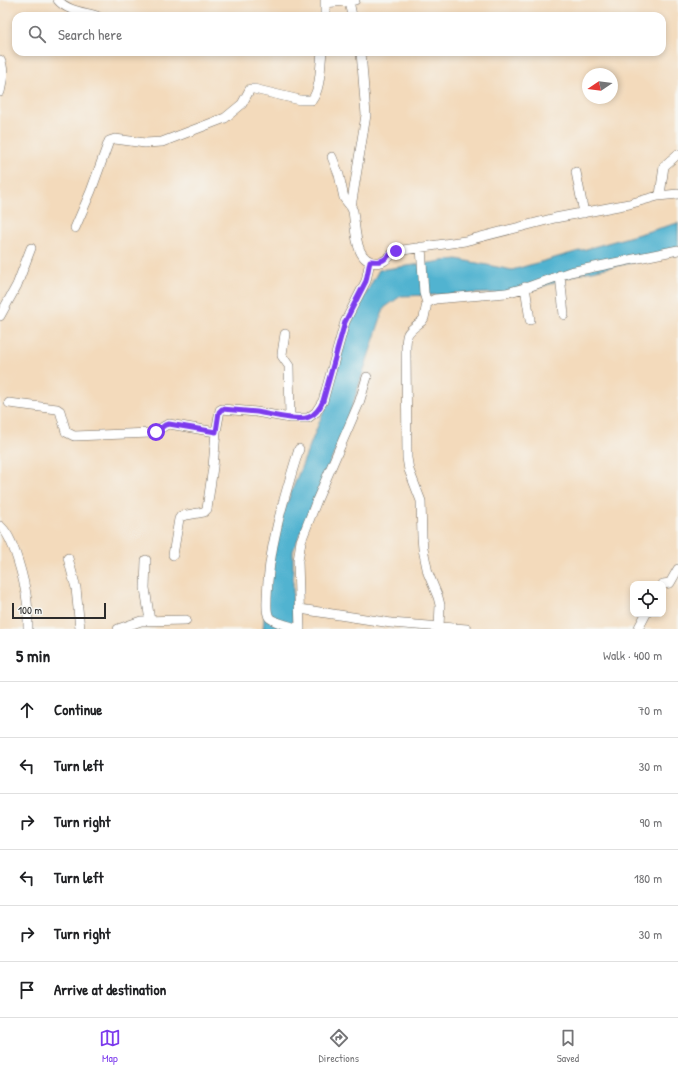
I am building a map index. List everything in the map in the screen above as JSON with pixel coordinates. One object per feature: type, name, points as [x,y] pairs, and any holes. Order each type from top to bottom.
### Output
[{"type":"street","points":[[58,0],[62,5],[68,8],[82,12]]},
{"type":"street","points":[[325,12],[325,1],[352,0],[352,12]]},
{"type":"street","points":[[75,228],[91,191],[109,140],[115,139],[162,142],[225,118],[242,104],[250,89],[300,100],[312,100],[317,89],[321,56]]},
{"type":"street","points":[[361,56],[366,115],[351,207],[362,256],[370,261],[380,262],[396,251],[465,241],[555,218],[629,204],[658,196],[678,194]]},
{"type":"street","points":[[0,60],[2,64],[2,83],[0,92]]},
{"type":"street","points":[[658,196],[660,195],[664,166],[678,154]]},
{"type":"street","points":[[332,157],[339,175],[344,198],[351,207]]},
{"type":"street","points":[[576,172],[584,213]]},
{"type":"street","points":[[421,247],[424,293],[427,303],[424,318],[408,332],[406,336],[407,458],[409,470],[421,501],[423,549],[428,573],[440,605],[439,627]]},
{"type":"street","points":[[0,316],[17,285],[31,248]]},
{"type":"street","points":[[427,303],[435,299],[496,294],[525,287],[560,275],[678,250]]},
{"type":"street","points":[[172,555],[179,519],[181,516],[204,512],[206,509],[213,467],[219,412],[222,409],[256,412],[290,418],[308,418],[316,412],[323,401],[345,322],[366,281],[370,261]]},
{"type":"street","points":[[560,275],[564,315]]},
{"type":"street","points":[[525,287],[530,320]]},
{"type":"street","points":[[285,334],[282,354],[289,366],[290,418]]},
{"type":"street","points":[[299,449],[286,493],[271,556],[267,584],[267,610],[268,616],[272,620],[299,629],[300,609],[298,561],[301,541],[359,403],[367,377]]},
{"type":"street","points":[[9,403],[57,409],[60,411],[66,432],[74,436],[151,433],[156,432],[165,425],[169,424],[216,432]]},
{"type":"street","points":[[0,526],[4,529],[12,544],[24,582],[28,609],[28,629]]},
{"type":"street","points":[[68,558],[76,588],[80,629]]},
{"type":"street","points":[[146,560],[145,588],[150,621]]},
{"type":"street","points":[[666,583],[670,582],[678,569]]},
{"type":"street","points":[[300,609],[391,624],[467,629]]},
{"type":"street","points":[[638,629],[644,617]]},
{"type":"street","points":[[118,629],[135,622],[186,620]]},
{"type":"water","points":[[678,223],[678,253],[582,273],[526,292],[401,296],[384,308],[346,425],[293,551],[293,629],[263,629],[271,550],[274,535],[327,403],[351,320],[379,270],[457,259],[512,270]]},
{"type":"route","points":[[156,432],[165,425],[169,424],[216,432],[219,412],[222,409],[256,412],[290,418],[311,417],[323,401],[345,322],[366,281],[370,261],[380,262],[396,251]]}]
